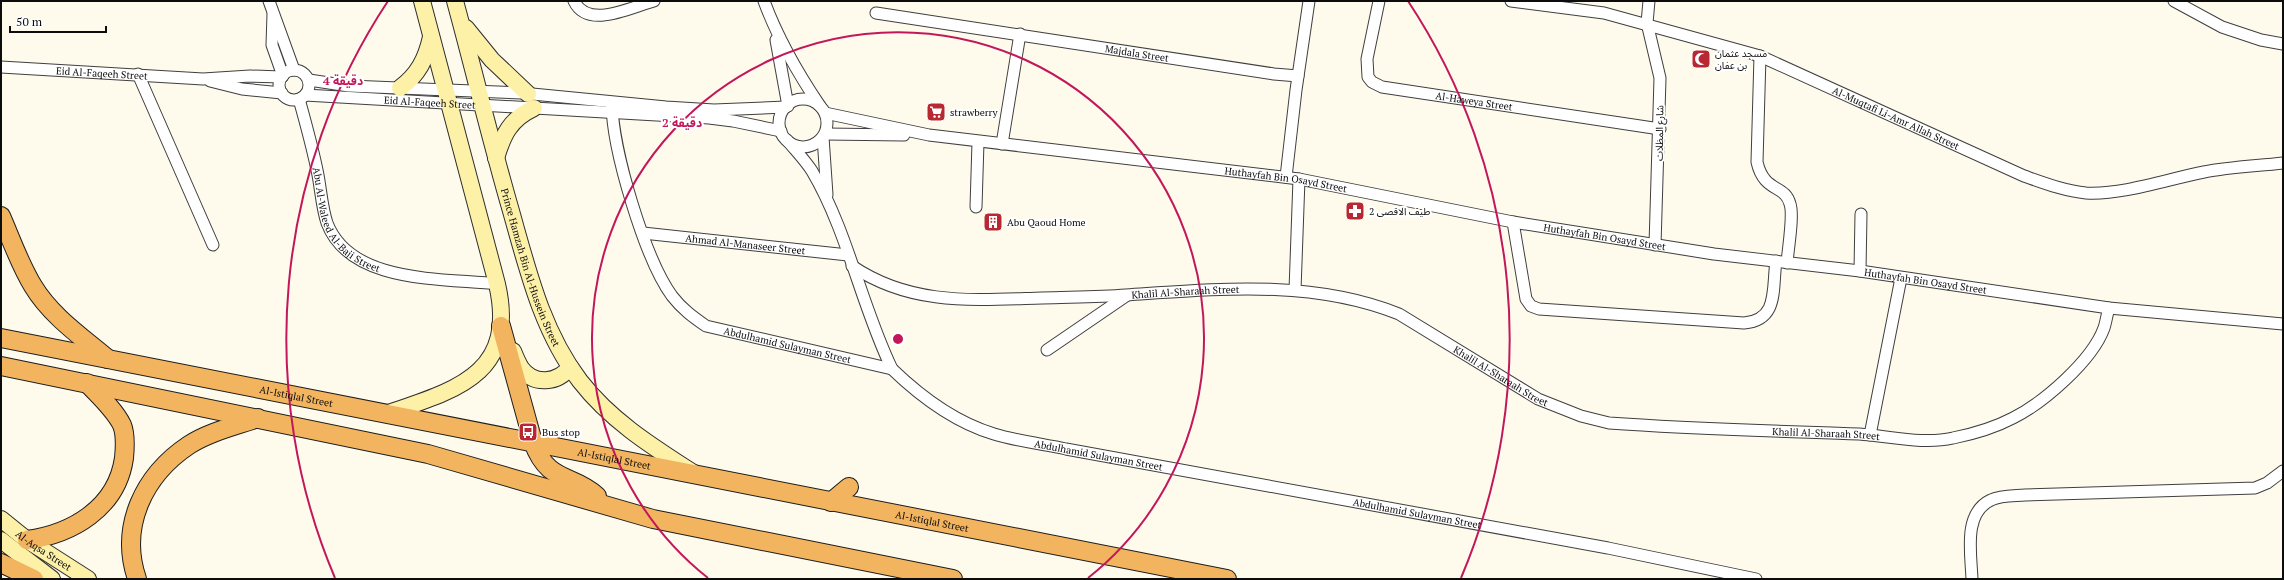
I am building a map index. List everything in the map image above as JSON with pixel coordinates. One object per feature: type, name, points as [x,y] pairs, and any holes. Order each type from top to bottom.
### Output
[{"type":"highway","points":[[1,216],[33,286],[45,303],[57,316],[110,361]]},
{"type":"highway","points":[[501,326],[533,442],[541,459],[552,472],[593,492],[605,506]]},
{"type":"highway","name":"Al-Istiqlal Street","points":[[1,338],[110,361],[533,442],[1227,579]]},
{"type":"highway","points":[[1,366],[428,454],[605,506],[660,520],[953,579]]},
{"type":"highway","points":[[27,540],[49,537],[68,530],[88,517],[105,501],[119,480],[126,446],[123,427],[114,413],[87,383]]},
{"type":"highway","points":[[137,579],[132,566],[130,543],[132,526],[141,500],[153,480],[169,461],[190,445],[212,434],[258,418]]},
{"type":"highway","points":[[831,502],[849,487]]},
{"type":"highway","points":[[1,563],[34,579]]},
{"type":"main road","points":[[386,414],[450,391],[474,376],[490,357],[501,326],[501,304],[497,284],[422,1]]},
{"type":"main road","name":"Prince Hamzah Bin Al-Hussein Street","points":[[455,1],[496,158],[538,304],[552,336],[570,367],[593,396],[619,421],[697,475]]},
{"type":"main road","points":[[461,23],[492,60],[531,101],[507,128],[496,158]]},
{"type":"main road","points":[[400,88],[415,75],[421,67],[432,36]]},
{"type":"main road","points":[[501,326],[521,368],[531,377],[539,380],[550,380],[562,376],[570,367]]},
{"type":"main road","name":"Al-Aqsa Street","points":[[1,518],[27,540],[88,579]]},
{"type":"main road","name":"Al-Aqsa Street","points":[[1,540],[52,579]]},
{"type":"street","points":[[269,1],[294,70]]},
{"type":"street","points":[[574,1],[583,13],[592,16],[602,16],[654,1]]},
{"type":"street","points":[[764,1],[775,32],[795,67],[824,112],[827,124],[824,136],[827,200]]},
{"type":"street","points":[[1286,177],[1298,76],[1310,1]]},
{"type":"street","name":"Al-Haweya Street","points":[[1379,1],[1366,68],[1368,76],[1372,82],[1382,87],[1660,129]]},
{"type":"street","name":"Al-Muqtafi Li-Amr Allah Street","points":[[1511,1],[1604,13],[1647,23],[1760,56],[2024,176],[2067,190],[2087,193],[2108,191],[2150,185],[2204,172],[2282,165]]},
{"type":"street","name":"شارع المظلات","points":[[1649,1],[1647,23],[1660,78],[1660,129],[1655,245]]},
{"type":"street","points":[[2174,1],[2222,27],[2283,44]]},
{"type":"street","name":"Majdala Street","points":[[876,13],[1274,74],[1298,76]]},
{"type":"street","points":[[273,14],[272,45],[282,76],[279,85],[282,93],[290,99],[302,97],[309,89],[308,80],[303,72],[294,70],[282,76]]},
{"type":"street","points":[[775,32],[787,106],[780,118],[784,136],[811,170],[827,200],[879,342],[892,369]]},
{"type":"street","points":[[1002,144],[1020,34]]},
{"type":"street","points":[[1513,222],[1526,299],[1531,306],[1539,309],[1744,323],[1756,322],[1764,317],[1770,310],[1781,262],[1790,204],[1784,193],[1767,184],[1760,175],[1758,162],[1760,56]]},
{"type":"street","name":"Eid Al-Faqeeh Street","points":[[1,67],[203,79],[242,76],[282,76]]},
{"type":"street","points":[[138,74],[213,245]]},
{"type":"street","name":"Eid Al-Faqeeh Street","points":[[203,79],[242,89],[282,93]]},
{"type":"street","name":"Eid Al-Faqeeh Street","points":[[308,80],[376,92],[480,98]]},
{"type":"street","name":"Eid Al-Faqeeh Street","points":[[302,97],[376,92],[400,88],[446,96],[480,98]]},
{"type":"street","name":"Abu Al-Waleed Al-Baji Street","points":[[302,97],[327,223],[343,249],[360,262],[380,269],[418,276],[497,284]]},
{"type":"street","points":[[480,98],[612,108],[714,110],[787,106],[794,102],[806,100],[812,102],[824,112]]},
{"type":"street","points":[[480,98],[612,108],[733,121],[784,136],[801,147],[817,143],[824,136]]},
{"type":"street","name":"Abdulhamid Sulayman Street","points":[[612,108],[625,179],[654,263],[671,295],[684,311],[706,326],[892,369],[913,390],[954,418],[994,434],[1066,449],[1608,548],[1756,579]]},
{"type":"street","name":"Huthayfah Bin Osayd Street","points":[[824,112],[929,135],[978,142],[1299,179],[1513,222],[1655,245],[1860,271],[2109,308],[2283,324]]},
{"type":"street","name":"Huthayfah Bin Osayd Street","points":[[824,136],[929,135]]},
{"type":"street","points":[[976,207],[978,142]]},
{"type":"street","points":[[1295,290],[1299,179]]},
{"type":"street","points":[[1860,271],[1861,214]]},
{"type":"street","name":"Ahmad Al-Manaseer Street","points":[[643,233],[848,254]]},
{"type":"street","name":"Khalil Al-Sharaah Street","points":[[852,266],[868,277],[882,283],[915,293],[961,301],[1127,295],[1169,291],[1295,290],[1376,304],[1399,314],[1538,399],[1581,416],[1609,423],[1870,435],[1922,440],[1951,439],[1982,431],[2013,418],[2037,402],[2078,365],[2100,337],[2109,308]]},
{"type":"street","points":[[1870,435],[1901,278]]},
{"type":"street","points":[[1047,350],[1127,295]]},
{"type":"street","points":[[1972,579],[1971,531],[1973,519],[1980,508],[1992,499],[2025,495],[2255,488],[2267,483],[2283,471]]},
{"type":"place","name":"مسجد عثمان بن عفان","points":[[1701,59]]},
{"type":"place","name":"strawberry","points":[[936,112]]},
{"type":"place","name":"طيف الاقصى 2","points":[[1355,211]]},
{"type":"place","name":"Abu Qaoud Home","points":[[993,222]]},
{"type":"place","name":"Bus stop","points":[[528,432]]}]
